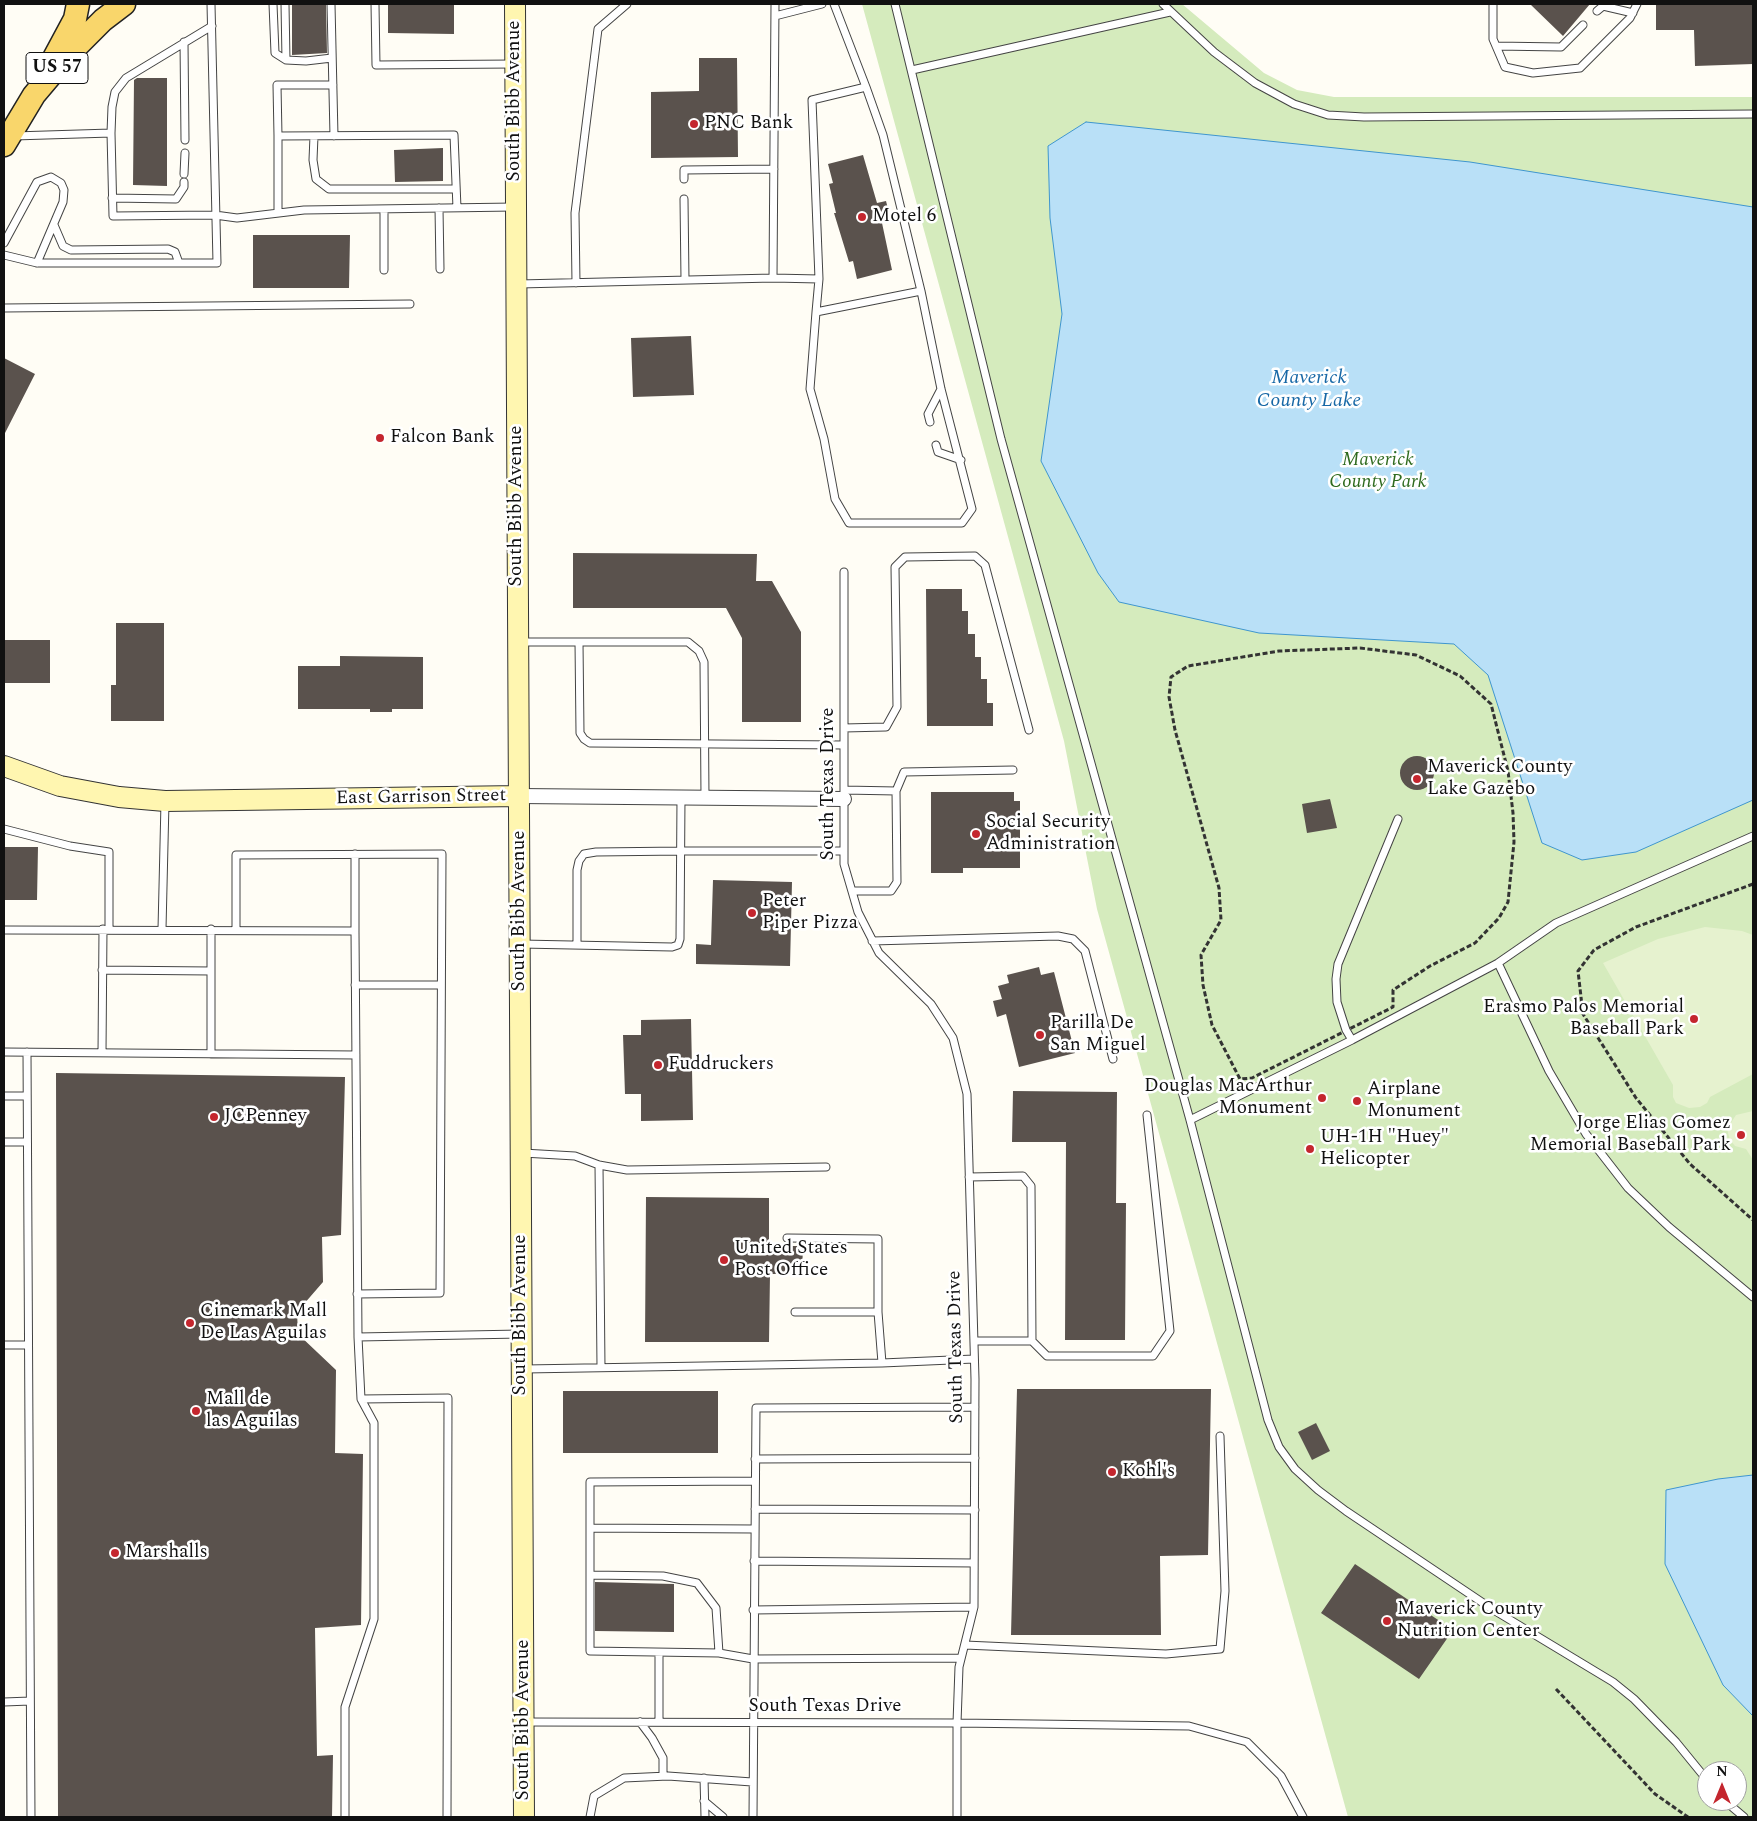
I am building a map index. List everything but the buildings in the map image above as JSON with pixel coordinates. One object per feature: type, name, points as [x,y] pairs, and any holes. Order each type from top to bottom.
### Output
[{"type":"main road","points":[[34,94],[75,19],[78,4]]},
{"type":"main road","name":"US 57","points":[[6,141],[34,94],[67,56],[103,20],[124,4]]},
{"type":"main road","name":"South Bibb Avenue","points":[[515,4],[524,1817]]},
{"type":"main road","name":"East Garrison Street","points":[[4,766],[60,786],[119,797],[165,801],[519,796]]},
{"type":"street","name":"East Garrison Street","points":[[519,796],[705,798],[844,794]]},
{"type":"lane","points":[[4,255],[37,263],[217,263],[211,4]]},
{"type":"lane","points":[[273,4],[275,53],[286,60],[306,61],[332,58]]},
{"type":"lane","points":[[285,4],[286,60]]},
{"type":"lane","points":[[331,4],[334,136]]},
{"type":"lane","points":[[375,4],[376,65],[515,64]]},
{"type":"lane","points":[[576,282],[575,213],[598,29],[627,4]]},
{"type":"lane","points":[[773,278],[775,4]]},
{"type":"lane","points":[[775,16],[822,4]]},
{"type":"lane","points":[[834,4],[866,87],[883,134],[921,290],[941,389],[972,509],[962,523],[849,523],[835,499],[824,439],[810,389],[819,279],[812,100],[866,87]]},
{"type":"lane","points":[[895,4],[1001,439],[1190,1120],[1268,1420],[1280,1447],[1295,1469],[1318,1490],[1346,1511],[1492,1608],[1613,1682],[1634,1699],[1662,1727],[1697,1768]]},
{"type":"lane","points":[[1163,4],[1214,52],[1255,83],[1294,104],[1328,115],[1364,117],[1753,114]]},
{"type":"lane","points":[[1493,4],[1493,39],[1505,67],[1533,73],[1580,68],[1633,12],[1637,4]]},
{"type":"lane","points":[[1597,11],[1603,6],[1633,12]]},
{"type":"lane","points":[[912,70],[1170,12]]},
{"type":"lane","points":[[1496,46],[1561,47],[1583,25]]},
{"type":"lane","points":[[212,26],[126,78],[115,92],[112,107],[111,133],[112,216],[215,215],[237,218],[304,210],[516,207]]},
{"type":"lane","points":[[184,42],[184,140]]},
{"type":"lane","points":[[278,213],[277,85],[333,85]]},
{"type":"lane","points":[[6,141],[111,133]]},
{"type":"lane","points":[[278,136],[454,135],[456,208]]},
{"type":"lane","points":[[314,136],[313,160],[316,179],[329,189],[456,189]]},
{"type":"lane","points":[[184,174],[185,153]]},
{"type":"lane","points":[[684,179],[684,170],[774,169]]},
{"type":"lane","points":[[4,243],[37,182],[52,177],[61,183],[64,190],[63,202],[37,263]]},
{"type":"lane","points":[[112,198],[176,199],[184,187],[184,182]]},
{"type":"lane","points":[[684,199],[685,280]]},
{"type":"lane","points":[[439,208],[440,269]]},
{"type":"lane","points":[[384,209],[384,270]]},
{"type":"lane","points":[[54,225],[63,246],[71,250],[168,249],[175,252],[178,263]]},
{"type":"lane","points":[[516,284],[773,278],[819,279]]},
{"type":"lane","points":[[816,312],[921,290]]},
{"type":"lane","points":[[4,308],[410,304]]},
{"type":"lane","points":[[930,422],[928,414],[941,389]]},
{"type":"lane","points":[[936,445],[938,452],[960,460]]},
{"type":"lane","points":[[844,728],[886,727],[897,707],[895,567],[905,557],[975,556],[985,565],[1029,730]]},
{"type":"lane","name":"South Texas Drive","points":[[523,1722],[957,1723],[961,1658],[974,1607],[975,1408],[967,1094],[953,1038],[931,1004],[879,953],[858,912],[844,864],[844,572]]},
{"type":"lane","points":[[518,642],[688,642],[699,651],[704,662],[705,798]]},
{"type":"lane","points":[[579,642],[580,732],[584,739],[590,743],[844,745]]},
{"type":"lane","points":[[852,891],[891,891],[897,882],[896,790],[904,772],[1013,770]]},
{"type":"lane","points":[[844,794],[896,790]]},
{"type":"lane","points":[[520,944],[672,947],[678,945],[680,939],[682,851],[681,798]]},
{"type":"lane","points":[[162,929],[165,801]]},
{"type":"lane","points":[[1352,1040],[1346,1030],[1337,1002],[1336,979],[1338,964],[1398,819]]},
{"type":"lane","points":[[4,829],[70,846],[109,852],[106,929],[102,970],[102,1053]]},
{"type":"lane","points":[[1190,1120],[1352,1040],[1498,963],[1556,924],[1753,836]]},
{"type":"lane","points":[[577,944],[577,870],[579,861],[584,854],[596,852],[682,851],[844,851]]},
{"type":"lane","points":[[344,1817],[345,1707],[374,1619],[374,1423],[361,1399],[358,1337],[355,854]]},
{"type":"lane","points":[[236,930],[236,855],[442,854],[440,1293],[357,1294]]},
{"type":"lane","points":[[211,929],[211,1054]]},
{"type":"lane","points":[[4,930],[211,929],[355,931]]},
{"type":"lane","points":[[872,941],[1058,936],[1073,939],[1084,951],[1114,1059]]},
{"type":"lane","points":[[1498,963],[1549,1071],[1586,1134],[1628,1188],[1669,1227],[1753,1298]]},
{"type":"lane","points":[[102,970],[211,971]]},
{"type":"lane","points":[[355,985],[441,985]]},
{"type":"lane","points":[[4,1052],[356,1055]]},
{"type":"lane","points":[[27,1052],[31,1817]]},
{"type":"lane","points":[[4,1096],[27,1096]]},
{"type":"lane","points":[[969,1177],[1023,1176],[1031,1186],[1032,1341],[1047,1356],[1153,1356],[1170,1331],[1147,1115]]},
{"type":"lane","points":[[4,1142],[27,1142]]},
{"type":"lane","points":[[520,1153],[575,1156],[599,1165],[628,1170],[826,1167]]},
{"type":"lane","points":[[599,1165],[601,1367]]},
{"type":"lane","points":[[787,1238],[878,1239],[878,1312],[882,1363]]},
{"type":"lane","points":[[795,1312],[878,1312]]},
{"type":"lane","points":[[358,1337],[521,1334]]},
{"type":"lane","points":[[974,1341],[1032,1341]]},
{"type":"lane","points":[[4,1345],[28,1345]]},
{"type":"lane","points":[[522,1369],[882,1363],[974,1359]]},
{"type":"lane","points":[[361,1399],[448,1398],[446,1817]]},
{"type":"lane","points":[[753,1817],[752,1659],[756,1408],[975,1408]]},
{"type":"lane","points":[[965,1645],[1166,1654],[1220,1649],[1225,1591],[1220,1436]]},
{"type":"lane","points":[[755,1459],[975,1458]]},
{"type":"lane","points":[[755,1481],[590,1482],[590,1652],[719,1653],[752,1659],[961,1658]]},
{"type":"lane","points":[[755,1509],[975,1510]]},
{"type":"lane","points":[[590,1528],[754,1529]]},
{"type":"lane","points":[[754,1561],[974,1563]]},
{"type":"lane","points":[[590,1575],[663,1576],[697,1583],[716,1608],[719,1653]]},
{"type":"lane","points":[[753,1610],[974,1607]]},
{"type":"lane","points":[[659,1653],[659,1722]]},
{"type":"lane","points":[[4,1702],[30,1701]]},
{"type":"lane","points":[[640,1722],[663,1758],[663,1776]]},
{"type":"lane","points":[[957,1817],[957,1723],[1189,1726],[1247,1742],[1280,1776],[1303,1817]]},
{"type":"lane","points":[[590,1817],[594,1796],[624,1778],[663,1776],[752,1782]]},
{"type":"lane","points":[[704,1778],[705,1817]]},
{"type":"lane","points":[[704,1801],[723,1817]]},
{"type":"path","points":[[1240,1080],[1212,1025],[1203,985],[1201,956],[1221,920],[1220,888],[1178,739],[1169,697],[1171,678],[1188,666],[1280,650],[1360,648],[1416,655],[1460,676],[1491,704],[1508,771],[1513,813],[1514,842],[1508,902],[1499,918],[1475,943],[1430,966],[1400,985],[1393,990],[1393,998]]},
{"type":"path","points":[[1753,884],[1636,927],[1594,950],[1578,970],[1582,1014],[1636,1098],[1690,1164],[1753,1220]]},
{"type":"path","points":[[1556,1689],[1654,1794],[1688,1817]]},
{"type":"green space","name":"Maverick County Park","points":[[862,4],[1182,4],[1264,73],[1297,90],[1334,97],[1753,97],[1753,1817],[1348,1817],[1097,909],[1064,741]]},
{"type":"green space","name":"Erasmo Palos Memorial Baseball Park","points":[[1705,927],[1742,931],[1753,935],[1753,1074],[1710,1097],[1707,1103],[1700,1107],[1689,1108],[1676,1103],[1673,1097],[1673,1085],[1603,963],[1658,939]]},
{"type":"green space","name":"Jorge Elias Gomez Memorial Baseball Park","points":[[1753,1111],[1753,1160],[1746,1149],[1735,1146],[1730,1140],[1727,1129],[1736,1115]]},
{"type":"water","name":"Maverick County Lake","points":[[1086,122],[1470,162],[1753,207],[1753,800],[1636,852],[1582,860],[1542,843],[1488,675],[1454,644],[1259,633],[1119,602],[1098,573],[1041,461],[1062,314],[1050,218],[1048,146]]},
{"type":"water","points":[[1753,1475],[1753,1716],[1723,1685],[1665,1564],[1666,1490],[1718,1479]]},
{"type":"place","name":"PNC Bank","points":[[694,124]]},
{"type":"place","name":"Motel 6","points":[[862,217]]},
{"type":"place","name":"Falcon Bank","points":[[380,438]]},
{"type":"place","name":"Maverick County Lake Gazebo","points":[[1417,779]]},
{"type":"place","name":"Social Security Administration","points":[[976,834]]},
{"type":"place","name":"Peter Piper Pizza","points":[[752,913]]},
{"type":"place","name":"Erasmo Palos Memorial Baseball Park","points":[[1694,1019]]},
{"type":"place","name":"Parilla De San Miguel","points":[[1040,1035]]},
{"type":"place","name":"Fuddruckers","points":[[658,1065]]},
{"type":"place","name":"Douglas MacArthur Monument","points":[[1322,1098]]},
{"type":"place","name":"Airplane Monument","points":[[1357,1101]]},
{"type":"place","name":"JCPenney","points":[[214,1117]]},
{"type":"place","name":"Jorge Elias Gomez Memorial Baseball Park","points":[[1741,1135]]},
{"type":"place","name":"UH-1H \"Huey\" Helicopter","points":[[1310,1149]]},
{"type":"place","name":"United States Post Office","points":[[724,1260]]},
{"type":"place","name":"Cinemark Mall De Las Aguilas","points":[[190,1323]]},
{"type":"place","name":"Mall de las Aguilas","points":[[196,1411]]},
{"type":"place","name":"Kohl's","points":[[1112,1472]]},
{"type":"place","name":"Marshalls","points":[[115,1553]]},
{"type":"place","name":"Maverick County Nutrition Center","points":[[1387,1621]]}]
